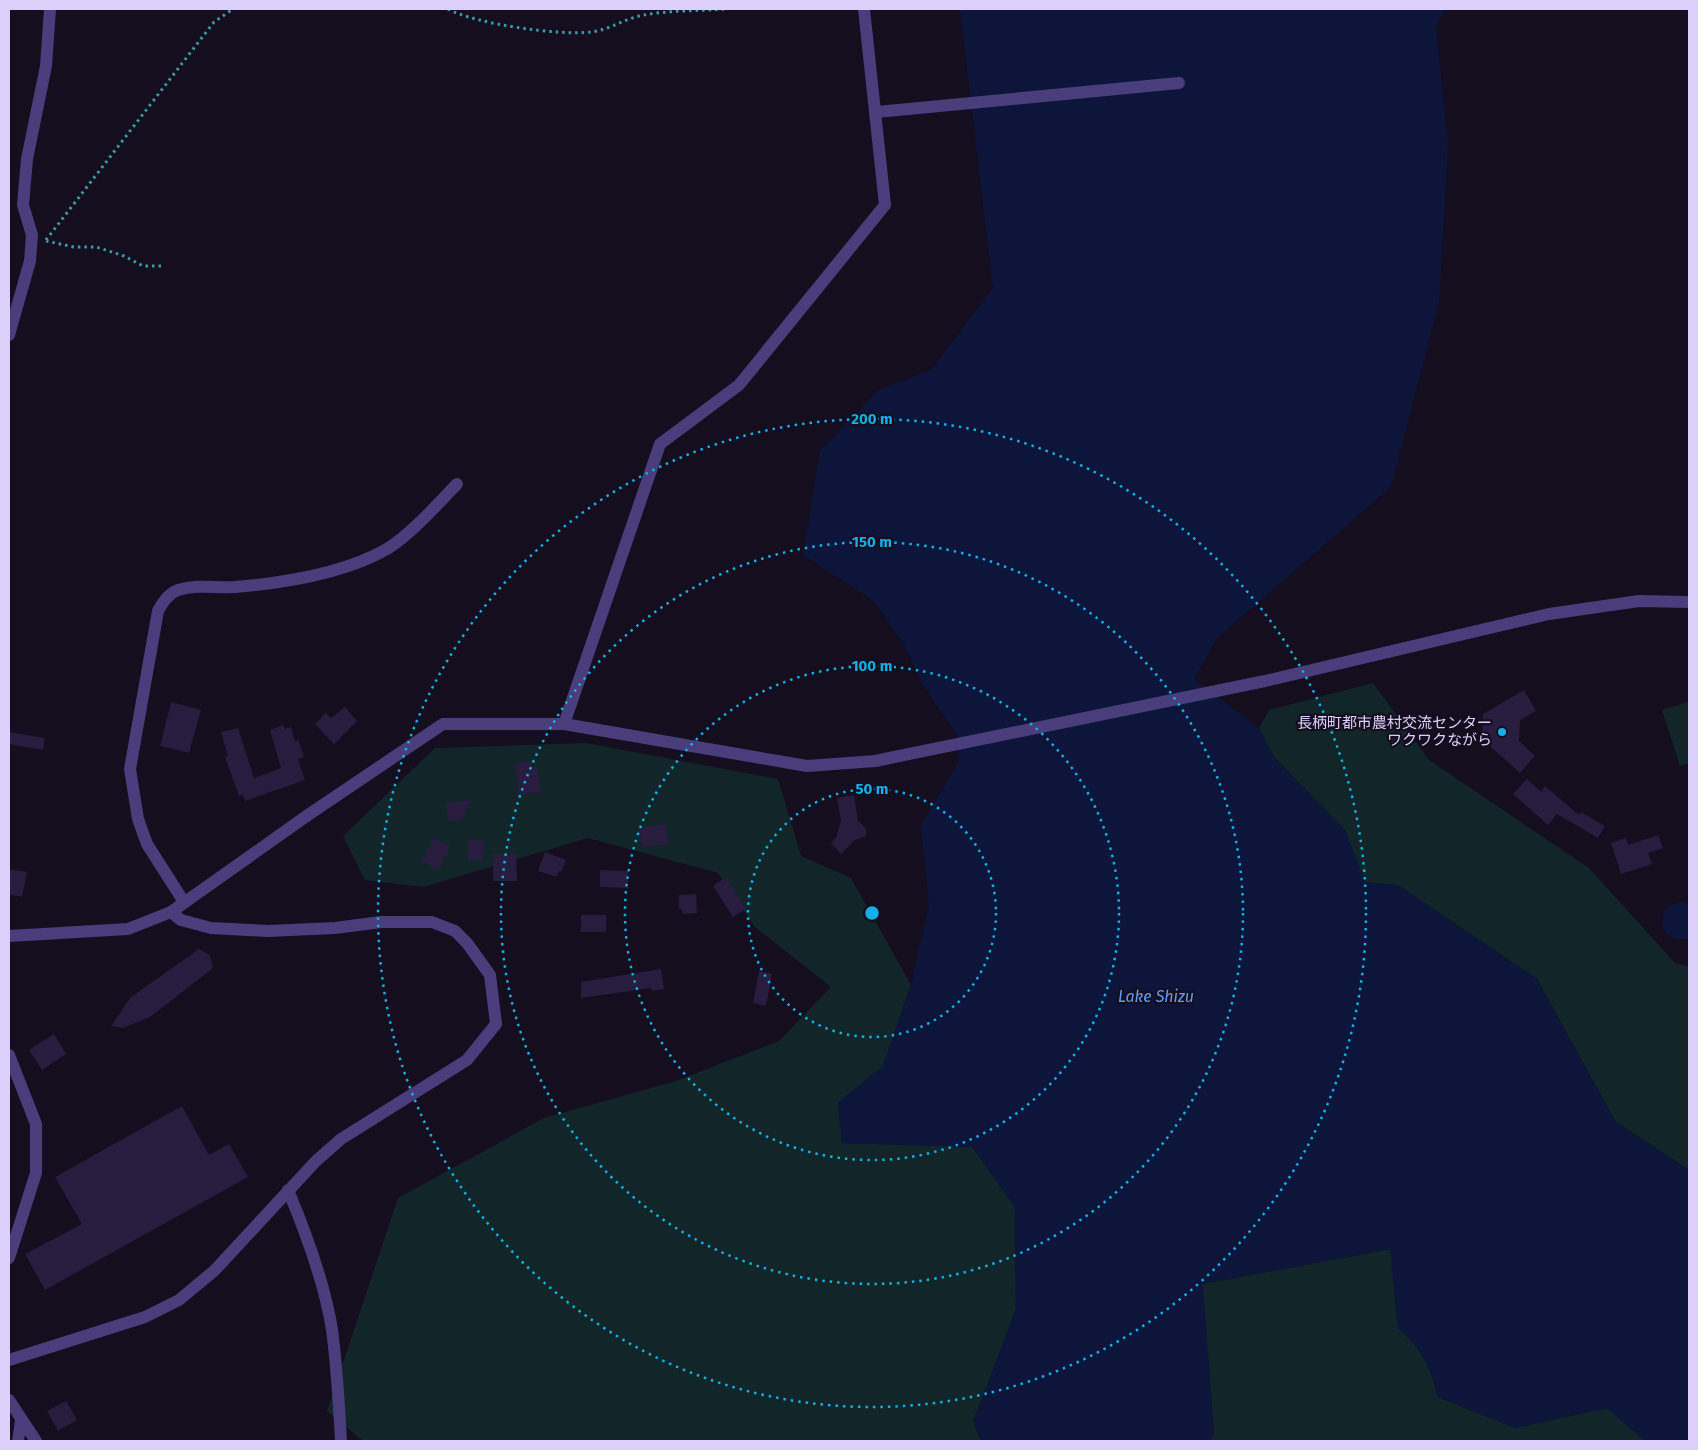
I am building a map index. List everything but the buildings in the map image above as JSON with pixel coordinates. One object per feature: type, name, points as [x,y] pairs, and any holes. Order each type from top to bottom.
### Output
[{"type":"street","points":[[9,335],[30,261],[32,234],[23,205],[27,159],[46,66],[50,9]]},
{"type":"street","points":[[564,724],[660,444],[739,385],[885,205],[864,9]]},
{"type":"street","points":[[876,112],[1179,83]]},
{"type":"street","points":[[184,902],[147,844],[138,819],[130,768],[158,612],[165,599],[176,591],[191,586],[234,587],[289,580],[342,567],[387,549],[438,504],[456,484]]},
{"type":"street","points":[[9,936],[128,930],[171,912],[444,724],[564,724],[807,766],[875,761],[1265,681],[1549,614],[1639,601],[1689,602]]},
{"type":"street","points":[[9,1360],[144,1317],[179,1300],[214,1271],[288,1190],[340,1140],[468,1060],[496,1024],[490,975],[468,943],[455,931],[432,922],[381,922],[334,928],[268,931],[211,928],[181,920],[171,912]]},
{"type":"street","points":[[9,1055],[36,1124],[36,1173],[9,1258]]},
{"type":"street","points":[[288,1190],[308,1240],[331,1328],[339,1401],[341,1441]]},
{"type":"street","points":[[9,1400],[36,1441]]},
{"type":"street","points":[[18,1441],[21,1420]]},
{"type":"path","points":[[30,261],[214,22],[233,9]]},
{"type":"path","points":[[448,9],[477,19],[558,32],[591,32],[638,16],[726,9]]},
{"type":"path","points":[[45,241],[74,247],[96,247],[124,256],[143,266],[162,266]]},
{"type":"green space","points":[[1373,683],[1429,760],[1589,868],[1675,963],[1689,967],[1689,1170],[1615,1121],[1537,979],[1398,885],[1365,882],[1345,830],[1274,757],[1259,728],[1269,710]]},
{"type":"green space","points":[[1688,702],[1689,763],[1680,766],[1662,710]]},
{"type":"green space","points":[[586,743],[778,779],[801,856],[851,878],[911,985],[883,1066],[838,1103],[842,1143],[972,1147],[1015,1207],[1016,1309],[973,1422],[981,1441],[363,1441],[327,1411],[398,1198],[544,1118],[676,1081],[779,1041],[831,987],[755,927],[718,873],[588,838],[423,887],[365,880],[343,836],[435,748]]},
{"type":"green space","points":[[1391,1249],[1398,1328],[1420,1351],[1432,1377],[1438,1397],[1515,1428],[1607,1408],[1645,1441],[1210,1441],[1214,1433],[1202,1284]]},
{"type":"water","name":"Lake Shizu","points":[[960,9],[1445,9],[1436,26],[1448,145],[1439,302],[1391,487],[1217,638],[1194,679],[1259,728],[1274,757],[1345,830],[1365,882],[1398,885],[1537,979],[1615,1121],[1689,1170],[1689,1441],[1645,1441],[1607,1408],[1515,1428],[1438,1397],[1432,1377],[1420,1351],[1398,1328],[1390,1249],[1203,1284],[1214,1433],[1210,1441],[981,1441],[973,1422],[1016,1309],[1015,1207],[972,1147],[842,1143],[838,1103],[883,1066],[911,985],[929,906],[921,825],[959,762],[957,734],[923,685],[904,645],[874,601],[803,555],[820,451],[878,390],[931,370],[993,288]]},
{"type":"water","points":[[1682,902],[1689,904],[1689,938],[1679,939],[1671,937],[1665,931],[1663,917],[1666,910],[1672,905]]},
{"type":"place","name":"長柄町都市農村交流センター ワクワクながら","points":[[1502,732]]}]
